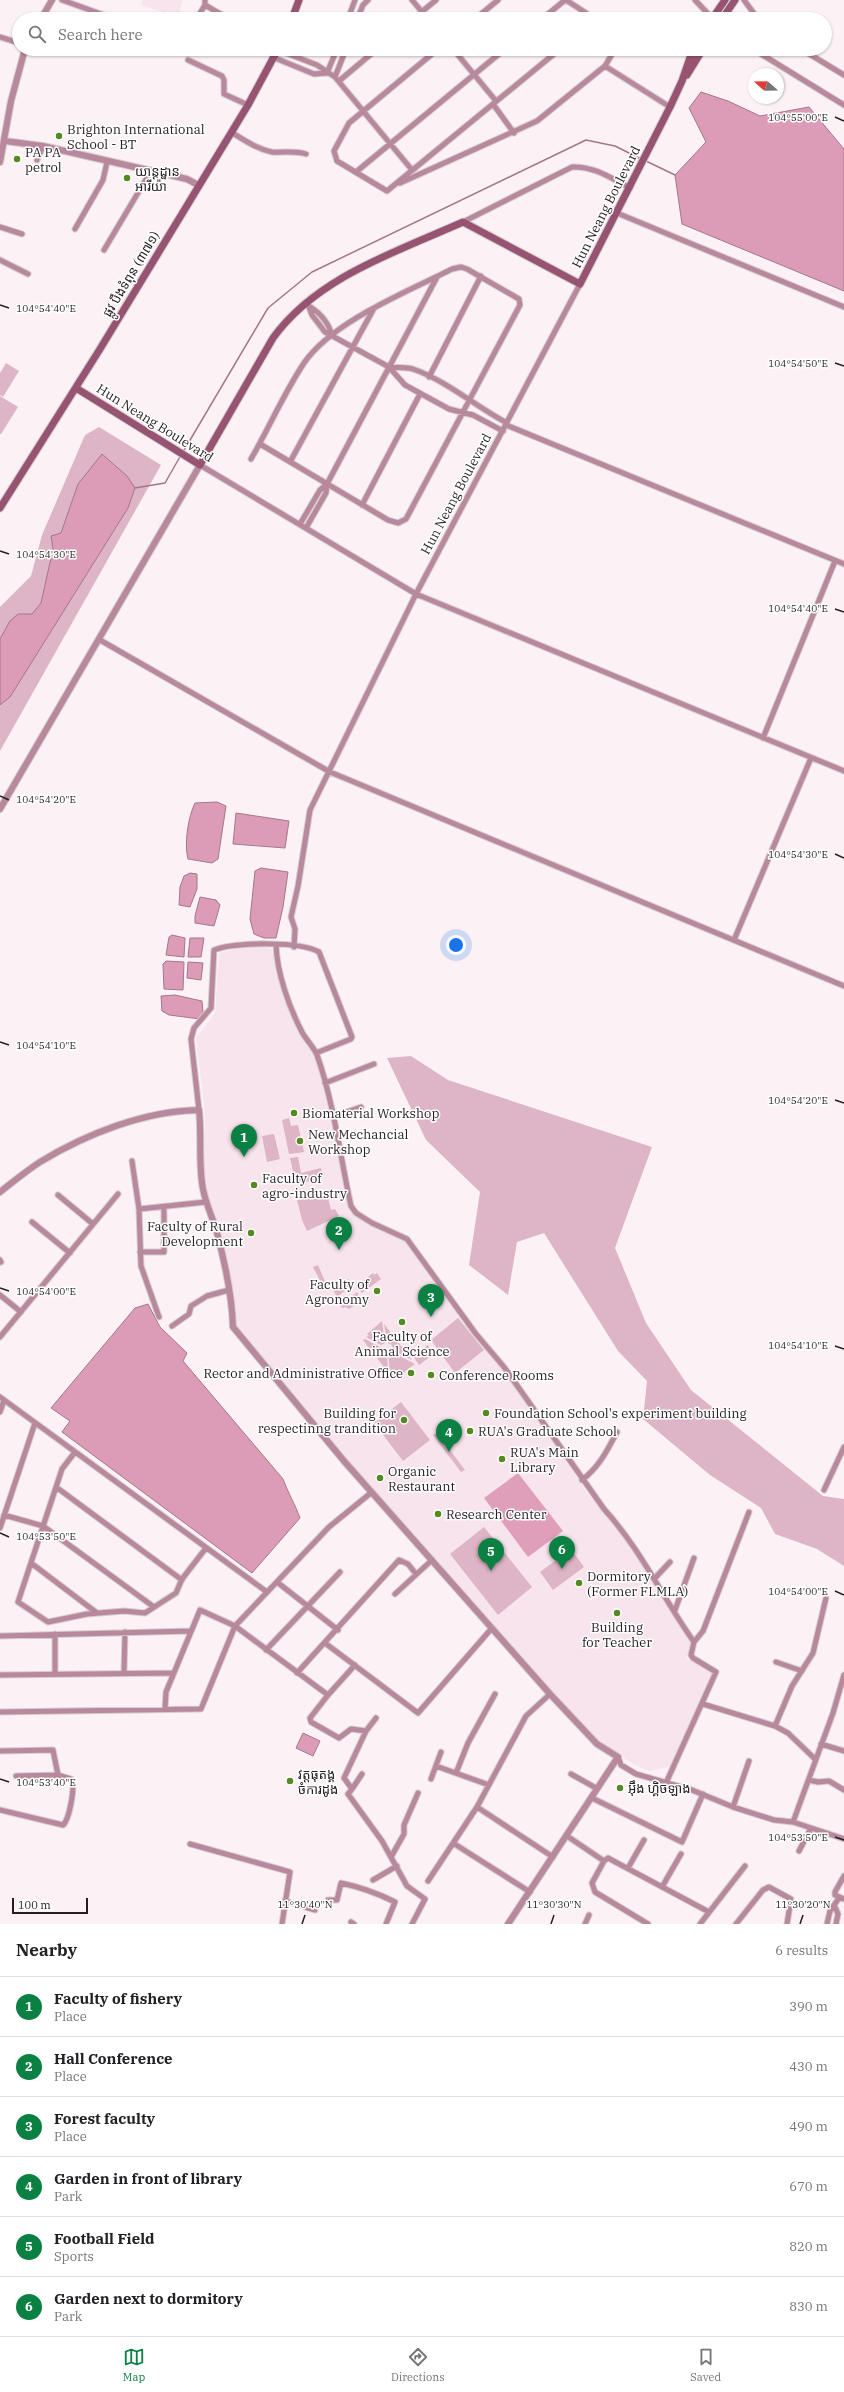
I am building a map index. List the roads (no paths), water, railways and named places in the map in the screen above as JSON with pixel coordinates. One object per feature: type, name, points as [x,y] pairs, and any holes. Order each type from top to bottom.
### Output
[{"type":"main road","points":[[295,12],[299,0]]},
{"type":"main road","points":[[717,12],[725,0]]},
{"type":"main road","points":[[727,12],[735,0]]},
{"type":"main road","name":"Hun Neang Boulevard","points":[[580,284],[657,134],[682,81],[691,56]]},
{"type":"main road","points":[[682,81],[698,56]]},
{"type":"main road","name":"ផ្លូវ បឹងទំពុន (៣៧១)","points":[[0,508],[76,388],[198,185],[232,132],[275,58]]},
{"type":"main road","points":[[200,465],[273,338],[286,319],[346,275],[463,222],[580,284]]},
{"type":"main road","name":"Hun Neang Boulevard","points":[[76,388],[200,465]]},
{"type":"street","points":[[44,12],[52,0]]},
{"type":"street","points":[[62,0],[95,12]]},
{"type":"street","points":[[351,12],[355,0]]},
{"type":"street","points":[[360,12],[363,5],[368,0]]},
{"type":"street","points":[[412,0],[422,12],[436,0]]},
{"type":"street","points":[[483,12],[498,0]]},
{"type":"street","points":[[551,12],[566,0],[584,12]]},
{"type":"street","points":[[695,0],[706,12]]},
{"type":"street","points":[[744,0],[753,12]]},
{"type":"street","points":[[200,12],[205,3],[218,12]]},
{"type":"street","points":[[0,37],[12,41]]},
{"type":"street","points":[[0,162],[11,101],[23,56]]},
{"type":"street","points":[[294,56],[317,65],[337,79],[412,170]]},
{"type":"street","points":[[327,73],[334,56]]},
{"type":"street","points":[[337,79],[344,56]]},
{"type":"street","points":[[337,79],[368,56]]},
{"type":"street","points":[[429,56],[363,109],[345,129],[334,151],[337,161],[387,191],[551,56]]},
{"type":"street","points":[[459,56],[495,102],[514,133]]},
{"type":"street","points":[[356,172],[497,56]]},
{"type":"street","points":[[393,186],[514,133],[537,121],[605,66],[611,56]]},
{"type":"street","points":[[764,56],[844,105]]},
{"type":"street","points":[[813,56],[844,75]]},
{"type":"street","points":[[275,58],[314,74],[327,73]]},
{"type":"street","points":[[188,60],[222,76],[224,80],[224,94],[248,105]]},
{"type":"street","points":[[605,66],[670,107]]},
{"type":"street","points":[[232,132],[260,149],[273,152],[296,151],[306,154]]},
{"type":"street","points":[[3,141],[43,146],[107,162],[187,179],[198,185]]},
{"type":"street","points":[[37,160],[43,146]]},
{"type":"street","points":[[75,229],[103,180],[107,162]]},
{"type":"street","points":[[463,222],[572,167],[584,167],[598,171],[631,186]]},
{"type":"street","points":[[104,250],[151,171]]},
{"type":"street","points":[[617,213],[844,307]]},
{"type":"street","points":[[0,227],[22,234]]},
{"type":"street","points":[[0,260],[28,274]]},
{"type":"street","points":[[251,459],[304,363],[332,336],[374,308],[461,267],[481,276],[517,296],[520,306],[406,519],[398,523],[388,520],[260,444]]},
{"type":"street","points":[[429,377],[481,276]]},
{"type":"street","points":[[300,524],[320,490],[327,484],[437,277]]},
{"type":"street","name":"Hun Neang Boulevard","points":[[200,465],[416,594],[580,284]]},
{"type":"street","points":[[308,304],[317,311],[330,328],[332,336],[389,367],[405,385],[449,409],[463,412],[503,431]]},
{"type":"street","points":[[290,462],[374,308]]},
{"type":"street","points":[[389,367],[413,369],[460,393],[469,401],[506,424],[844,564]]},
{"type":"street","points":[[362,504],[420,394]]},
{"type":"street","points":[[484,421],[488,413]]},
{"type":"street","points":[[0,809],[100,640],[200,465]]},
{"type":"street","points":[[306,528],[326,493],[327,484]]},
{"type":"street","points":[[310,507],[316,510]]},
{"type":"street","points":[[762,738],[835,561]]},
{"type":"street","points":[[294,947],[296,929],[291,917],[298,886],[310,810],[330,772],[416,594],[844,771]]},
{"type":"street","points":[[100,640],[330,772],[844,986]]},
{"type":"street","points":[[734,940],[811,758]]},
{"type":"street","points":[[316,1053],[351,1039],[352,1037],[321,954],[315,950],[256,943],[226,945],[214,950],[211,1008],[194,1028],[191,1039],[201,1130],[199,1163],[206,1202],[217,1233],[232,1311],[233,1327],[372,1492],[550,1694],[597,1744],[618,1756],[621,1765],[626,1770],[703,1794],[733,1807],[774,1820],[793,1822],[844,1839]]},
{"type":"street","points":[[276,945],[279,965],[292,1006],[301,1030],[316,1053],[325,1083],[351,1206],[356,1213],[406,1239],[476,1334],[504,1367],[582,1480],[618,1525],[675,1610],[694,1642]]},
{"type":"street","points":[[325,1083],[374,1064]]},
{"type":"street","points":[[332,1117],[361,1107]]},
{"type":"street","points":[[0,1192],[40,1163],[94,1135],[144,1118],[178,1110],[199,1110]]},
{"type":"street","points":[[132,1161],[139,1209],[140,1252],[146,1283],[159,1316]]},
{"type":"street","points":[[0,1337],[118,1194]]},
{"type":"street","points":[[58,1195],[93,1224]]},
{"type":"street","points":[[139,1209],[164,1208],[206,1202]]},
{"type":"street","points":[[140,1252],[164,1252],[164,1208]]},
{"type":"street","points":[[32,1222],[70,1253]]},
{"type":"street","points":[[172,1326],[189,1314],[191,1306],[207,1296],[228,1290]]},
{"type":"street","points":[[0,1295],[21,1312]]},
{"type":"street","points":[[0,1412],[2,1398],[267,1592]]},
{"type":"street","points":[[0,1528],[35,1423]]},
{"type":"street","points":[[582,1480],[601,1462],[617,1432]]},
{"type":"street","points":[[824,1490],[844,1447]]},
{"type":"street","points":[[75,1452],[62,1469],[18,1602],[48,1622],[97,1613],[124,1611],[146,1613],[176,1593],[182,1580],[206,1548]]},
{"type":"street","points":[[56,1487],[182,1580]]},
{"type":"street","points":[[0,1712],[202,1709],[235,1626],[329,1527],[372,1492]]},
{"type":"street","points":[[666,1783],[716,1672],[693,1658],[691,1655],[694,1642],[703,1631],[749,1512]]},
{"type":"street","points":[[4,1515],[43,1526],[154,1607]]},
{"type":"street","points":[[675,1610],[694,1558]]},
{"type":"street","points":[[297,1673],[338,1630],[399,1560],[408,1564],[416,1574]]},
{"type":"street","points":[[395,1594],[432,1560]]},
{"type":"street","points":[[654,1578],[662,1573],[670,1562]]},
{"type":"street","points":[[31,1563],[97,1613]]},
{"type":"street","points":[[266,1650],[340,1572]]},
{"type":"street","points":[[277,1582],[338,1630]]},
{"type":"street","points":[[775,1726],[792,1686],[813,1653],[826,1598]]},
{"type":"street","points":[[165,1709],[166,1692],[200,1610],[235,1626],[328,1695]]},
{"type":"street","points":[[325,1643],[418,1713],[492,1628]]},
{"type":"street","points":[[0,1636],[191,1631]]},
{"type":"street","points":[[124,1673],[125,1632]]},
{"type":"street","points":[[55,1634],[55,1674]]},
{"type":"street","points":[[776,1662],[802,1671]]},
{"type":"street","points":[[355,1665],[310,1718],[313,1724],[339,1738],[348,1730],[358,1729],[366,1731]]},
{"type":"street","points":[[0,1675],[174,1673]]},
{"type":"street","points":[[793,1822],[809,1780],[815,1759],[822,1744],[844,1675]]},
{"type":"street","points":[[456,1773],[468,1743],[495,1694]]},
{"type":"street","points":[[428,1881],[477,1807],[526,1716],[550,1694]]},
{"type":"street","points":[[702,1704],[775,1726],[788,1733],[815,1759]]},
{"type":"street","points":[[352,1789],[344,1778],[366,1731],[376,1718]]},
{"type":"street","points":[[822,1744],[844,1751]]},
{"type":"street","points":[[0,1751],[54,1750],[58,1775]]},
{"type":"street","points":[[431,1779],[441,1752]]},
{"type":"street","points":[[508,1924],[592,1798],[596,1788],[618,1756]]},
{"type":"street","points":[[733,1807],[749,1761]]},
{"type":"street","points":[[436,1766],[489,1785]]},
{"type":"street","points":[[362,1774],[348,1794],[397,1866],[407,1886],[425,1899],[412,1924]]},
{"type":"street","points":[[571,1774],[596,1788]]},
{"type":"street","points":[[0,1810],[61,1825],[65,1823],[73,1783],[72,1779],[58,1775],[16,1776]]},
{"type":"street","points":[[809,1780],[818,1782],[829,1781],[844,1790]]},
{"type":"street","points":[[391,1857],[404,1834],[404,1825],[418,1792]]},
{"type":"street","points":[[592,1798],[682,1842],[703,1794]]},
{"type":"street","points":[[477,1807],[553,1857]]},
{"type":"street","points":[[799,1851],[811,1828]]},
{"type":"street","points":[[567,1836],[604,1862]]},
{"type":"street","points":[[628,1868],[644,1840]]},
{"type":"street","points":[[453,1843],[530,1892]]},
{"type":"street","points":[[190,1844],[290,1872],[282,1924]]},
{"type":"street","points":[[662,1887],[681,1854]]},
{"type":"street","points":[[648,1924],[595,1892],[592,1883],[604,1862],[608,1858],[709,1912]]},
{"type":"street","points":[[373,1880],[397,1866]]},
{"type":"street","points":[[700,1924],[745,1866]]},
{"type":"street","points":[[827,1924],[830,1911],[842,1899],[835,1895],[835,1892],[844,1876]]},
{"type":"street","points":[[328,1900],[337,1900],[341,1883],[379,1895],[395,1902],[386,1924]]},
{"type":"street","points":[[736,1924],[763,1890],[769,1887],[792,1900],[787,1924]]},
{"type":"street","points":[[285,1901],[314,1910]]},
{"type":"street","points":[[835,1906],[838,1914],[836,1924]]},
{"type":"street","points":[[585,1924],[589,1915]]},
{"type":"waterway","points":[[183,452],[268,308],[312,272],[586,140],[615,146],[641,159]]},
{"type":"waterway","points":[[646,161],[675,175]]},
{"type":"waterway","points":[[135,488],[165,483],[181,455]]},
{"type":"place","name":"Brighton International School - BT","points":[[59,136]]},
{"type":"place","name":"PA PA petrol","points":[[17,159]]},
{"type":"place","name":"យាន្ដដ្ឋាន អារីយ៉ា","points":[[127,178]]},
{"type":"place","name":"Biomaterial Workshop","points":[[294,1113]]},
{"type":"place","name":"New Mechancial Workshop","points":[[300,1141]]},
{"type":"place","name":"Faculty of fishery","points":[[244,1157]]},
{"type":"place","name":"Faculty of agro-industry","points":[[254,1185]]},
{"type":"place","name":"Faculty of Rural Development","points":[[251,1233]]},
{"type":"place","name":"Hall Conference","points":[[339,1250]]},
{"type":"place","name":"Faculty of Agronomy","points":[[377,1291]]},
{"type":"place","name":"Forest faculty","points":[[431,1317]]},
{"type":"place","name":"Faculty of Animal Science","points":[[402,1322]]},
{"type":"place","name":"Rector and Administrative Office","points":[[411,1373]]},
{"type":"place","name":"Conference Rooms","points":[[431,1375]]},
{"type":"place","name":"Foundation School's experiment building","points":[[486,1413]]},
{"type":"place","name":"Building for respectinng trandition","points":[[404,1420]]},
{"type":"place","name":"RUA's Graduate School","points":[[470,1431]]},
{"type":"place","name":"Garden in front of library","points":[[449,1452]]},
{"type":"place","name":"RUA's Main Library","points":[[502,1459]]},
{"type":"place","name":"Organic Restaurant","points":[[380,1478]]},
{"type":"place","name":"Research Center","points":[[438,1514]]},
{"type":"place","name":"Garden next to dormitory","points":[[562,1569]]},
{"type":"place","name":"Football Field","points":[[491,1571]]},
{"type":"place","name":"Dormitory (Former FLMLA)","points":[[579,1583]]},
{"type":"place","name":"Building for Teacher","points":[[617,1613]]},
{"type":"place","name":"វត្តធុតង្គ ចំការដូង","points":[[290,1781]]},
{"type":"place","name":"អ៊ឹង ហ្គិចឡាង","points":[[620,1788]]}]
